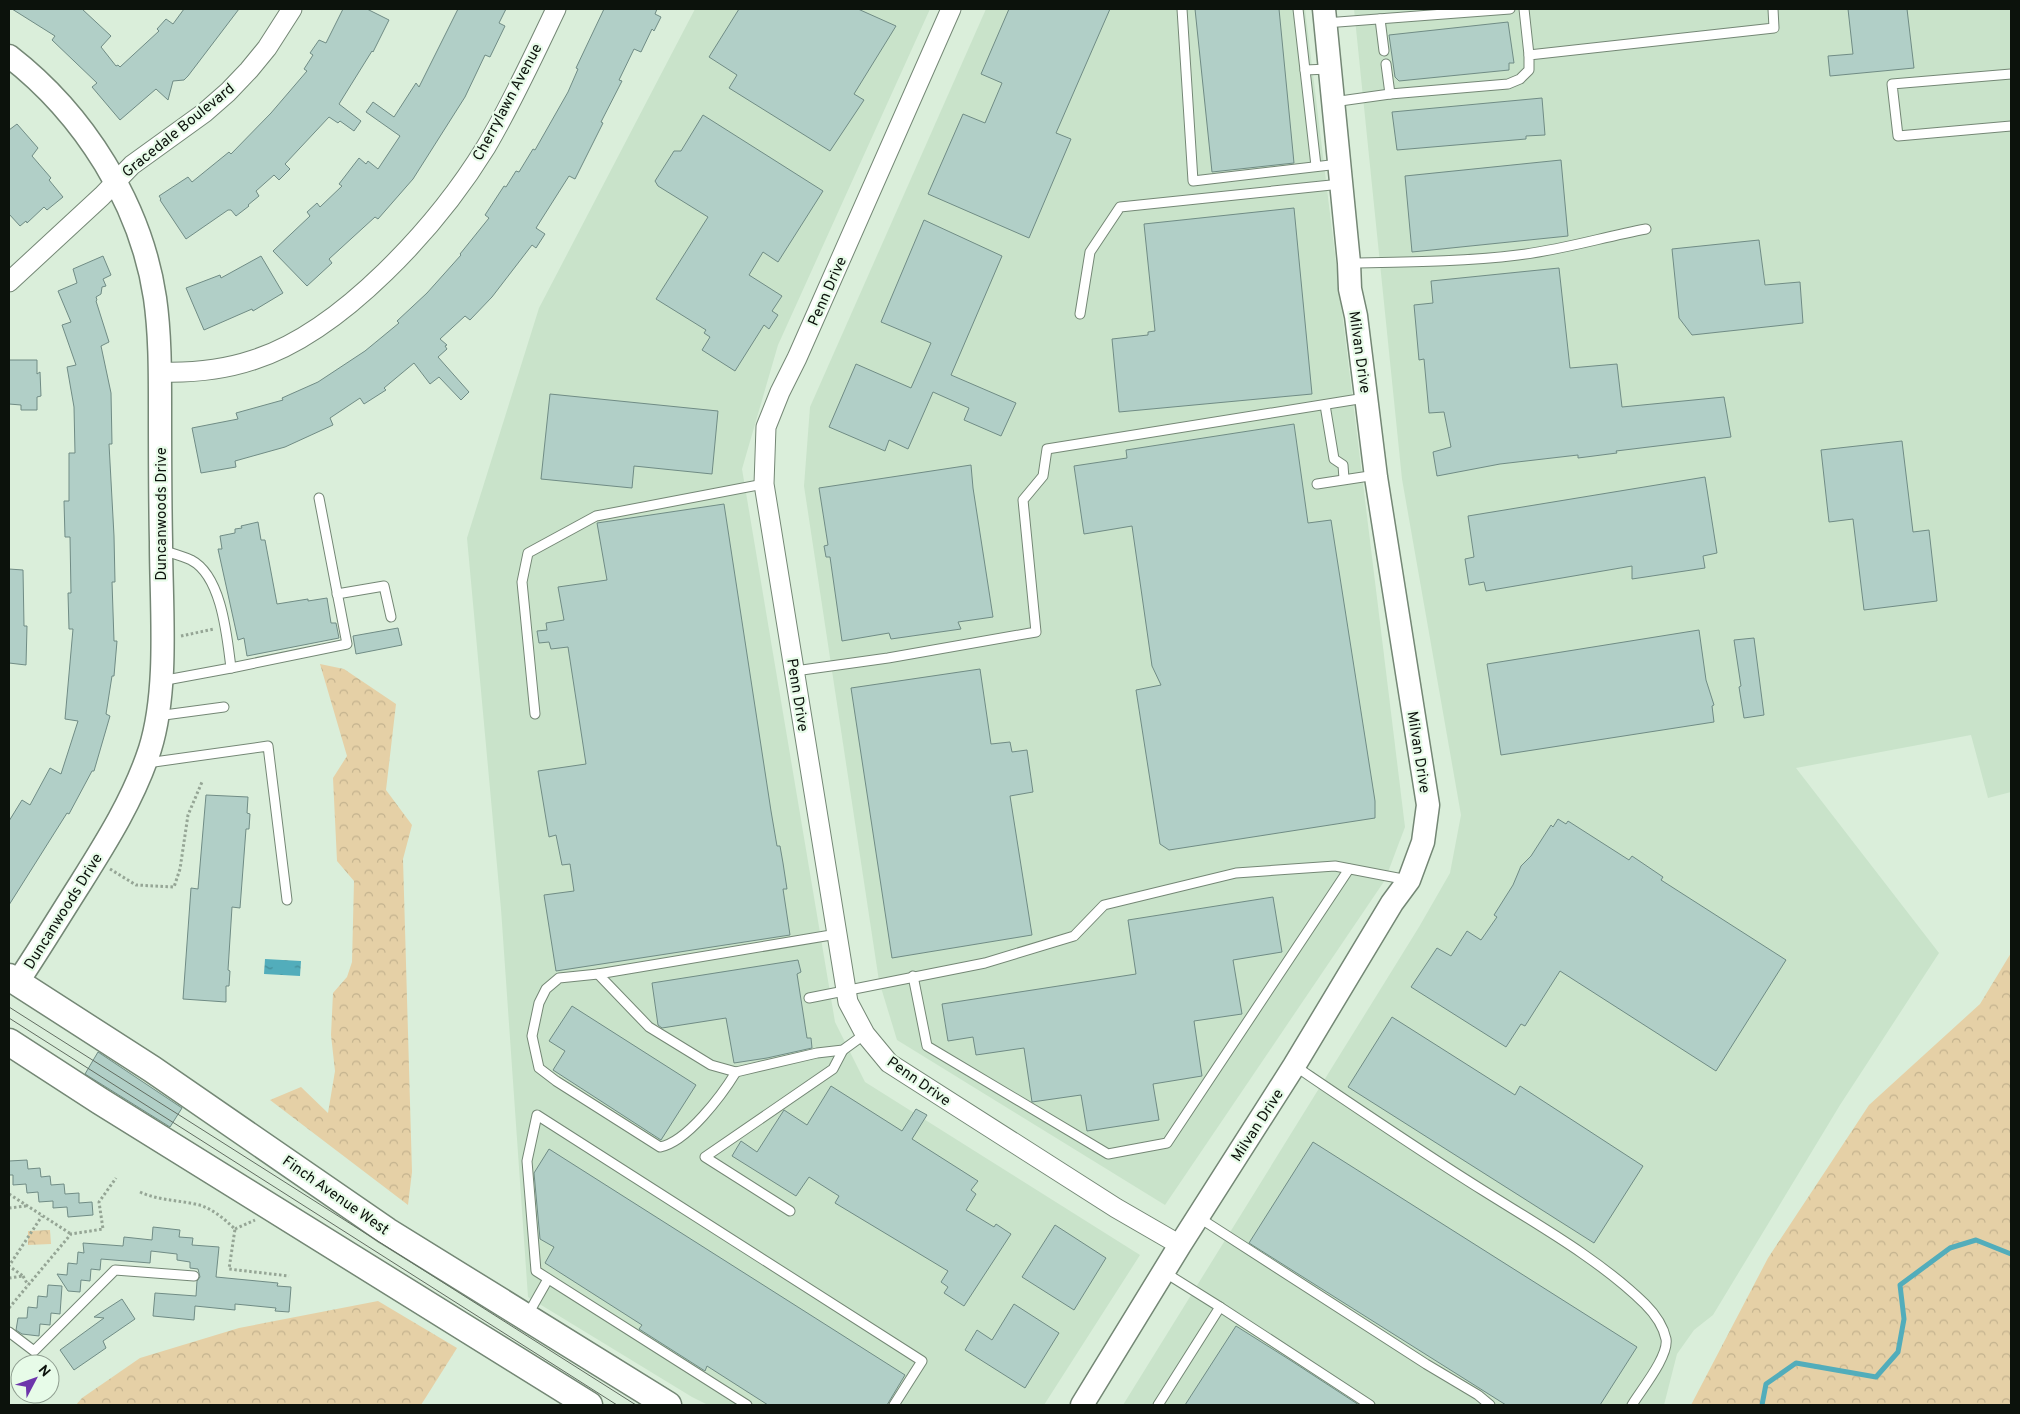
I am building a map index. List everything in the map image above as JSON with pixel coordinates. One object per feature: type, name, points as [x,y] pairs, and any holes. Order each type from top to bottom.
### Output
[{"type":"main road","name":"Finch Avenue West","points":[[12,986],[160,1074],[387,1231],[668,1405]]},
{"type":"main road","points":[[9,1042],[108,1106],[589,1405]]},
{"type":"street","name":"Gracedale Boulevard","points":[[9,282],[102,196],[132,165],[204,113],[228,92],[267,48],[292,9]]},
{"type":"street","name":"Cherrylawn Avenue","points":[[160,372],[188,373],[254,360],[273,353],[320,327],[387,271],[438,213],[485,148],[556,9]]},
{"type":"street","name":"Penn Drive","points":[[951,9],[766,427],[764,484],[848,1002],[865,1034],[889,1063],[912,1080],[1116,1208],[1180,1245]]},
{"type":"street","name":"Milvan Drive","points":[[1087,1404],[1180,1245],[1294,1066],[1392,904],[1409,880],[1423,842],[1428,805],[1376,474],[1356,316],[1350,289],[1324,16]]},
{"type":"street","name":"Duncanwoods Drive","points":[[9,56],[46,88],[92,142],[115,182],[139,237],[148,265],[155,297],[160,372],[162,641],[157,716],[150,747],[121,818],[12,986]]},
{"type":"lane","points":[[1182,9],[1193,181],[1316,166],[1340,174]]},
{"type":"lane","points":[[1298,9],[1316,166]]},
{"type":"lane","points":[[1324,16],[1380,19],[1510,9]]},
{"type":"lane","points":[[1333,102],[1390,94],[1508,84],[1520,79],[1529,70],[1524,9]]},
{"type":"lane","points":[[1529,55],[1774,28],[1772,9]]},
{"type":"lane","points":[[1380,19],[1384,51]]},
{"type":"lane","points":[[1386,64],[1390,94]]},
{"type":"lane","points":[[1305,70],[1330,68]]},
{"type":"lane","points":[[2011,74],[1892,84],[1898,136],[2011,126]]},
{"type":"lane","points":[[1080,314],[1090,252],[1120,207],[1340,174]]},
{"type":"lane","points":[[1349,264],[1455,261],[1519,255],[1568,247],[1616,234],[1646,229]]},
{"type":"lane","points":[[795,671],[888,658],[1036,632],[1023,500],[1043,476],[1047,448],[1366,398]]},
{"type":"lane","points":[[1325,405],[1334,459],[1343,465],[1344,479]]},
{"type":"lane","points":[[1317,484],[1376,474]]},
{"type":"lane","points":[[534,714],[522,582],[528,553],[596,516],[764,484]]},
{"type":"lane","points":[[160,681],[347,644],[319,498]]},
{"type":"lane","points":[[161,550],[192,561],[204,571],[216,589],[231,668]]},
{"type":"lane","points":[[337,594],[384,586],[391,617]]},
{"type":"lane","points":[[157,716],[224,707]]},
{"type":"lane","points":[[144,763],[268,746],[287,900]]},
{"type":"lane","points":[[809,998],[984,963],[1074,936],[1104,905],[1236,873],[1335,866],[1409,880]]},
{"type":"lane","points":[[913,976],[927,1046],[1108,1154],[1167,1143],[1349,869]]},
{"type":"lane","points":[[736,1072],[720,1096],[687,1132],[668,1146],[660,1147],[556,1081],[539,1068],[532,1036],[539,1003],[546,989],[559,978],[598,974],[837,934]]},
{"type":"lane","points":[[598,974],[649,1028],[711,1065],[736,1072],[817,1053],[843,1050]]},
{"type":"lane","points":[[790,1211],[704,1157],[833,1069],[843,1050],[865,1034]]},
{"type":"lane","points":[[1294,1066],[1433,1159],[1566,1243],[1618,1281],[1645,1304],[1660,1321],[1666,1341],[1661,1360],[1632,1405]]},
{"type":"lane","points":[[747,1405],[536,1271],[528,1161],[537,1115],[922,1361],[894,1405]]},
{"type":"lane","points":[[1198,1216],[1418,1359],[1478,1395],[1490,1405]]},
{"type":"lane","points":[[9,1332],[34,1351],[115,1270],[194,1276]]},
{"type":"lane","points":[[1164,1272],[1370,1405]]},
{"type":"lane","points":[[526,1318],[548,1279]]},
{"type":"lane","points":[[1158,1405],[1220,1307]]},
{"type":"path","points":[[162,641],[224,626]]},
{"type":"path","points":[[95,860],[136,885],[174,887],[180,869],[188,816],[202,782]]},
{"type":"path","points":[[9,1194],[71,1234],[103,1229],[99,1202],[116,1178]]},
{"type":"path","points":[[140,1192],[148,1196],[197,1204],[220,1215],[235,1229]]},
{"type":"path","points":[[9,1208],[27,1206]]},
{"type":"path","points":[[28,1285],[23,1276],[10,1266],[42,1216]]},
{"type":"path","points":[[235,1229],[256,1220]]},
{"type":"path","points":[[235,1229],[229,1270],[288,1276]]},
{"type":"path","points":[[9,1308],[71,1234]]},
{"type":"path","points":[[9,1284],[10,1278],[23,1276]]},
{"type":"shaded area","points":[[695,9],[930,9],[778,345],[742,469],[835,1022],[865,1082],[1140,1255],[1044,1405],[708,1405],[528,1297],[501,909],[467,538],[539,308]]},
{"type":"shaded area","points":[[986,9],[1305,9],[1405,827],[1385,880],[1165,1205],[897,1040],[879,981],[804,486],[810,407]]},
{"type":"shaded area","points":[[1354,9],[2011,9],[2011,792],[1988,798],[1971,735],[1796,768],[1939,953],[1840,1105],[1713,1315],[1694,1330],[1677,1354],[1664,1405],[1123,1405],[1419,927],[1450,873],[1461,815],[1402,479]]},
{"type":"green space","points":[[320,664],[344,669],[396,704],[386,790],[412,825],[403,859],[412,1172],[408,1205],[270,1100],[301,1087],[328,1113],[335,1071],[331,1035],[333,993],[347,977],[352,962],[354,881],[337,861],[333,778],[347,756]]},
{"type":"green space","points":[[2011,953],[2011,1405],[1691,1405],[1768,1258],[1869,1105],[1980,1004]]},
{"type":"green space","points":[[50,1230],[51,1244],[28,1245],[28,1231]]},
{"type":"green space","points":[[378,1301],[457,1348],[421,1405],[76,1405],[82,1398],[140,1358],[239,1328]]},
{"type":"water","points":[[265,959],[301,961],[300,976],[264,974]]},
{"type":"building","points":[[12,9],[82,9],[111,36],[101,47],[116,66],[120,67],[159,31],[157,29],[166,19],[173,24],[184,9],[239,9],[188,76],[184,80],[173,81],[168,100],[156,89],[120,120],[92,87],[97,83],[52,40],[55,36]]},
{"type":"building","points":[[343,9],[367,9],[389,20],[373,52],[339,104],[361,121],[354,131],[340,121],[338,123],[329,117],[285,164],[290,169],[279,180],[274,175],[256,191],[259,196],[249,206],[236,216],[231,210],[228,210],[186,239],[159,196],[188,177],[192,182],[229,152],[231,154],[271,113],[307,71],[304,69],[313,55],[310,53],[319,40],[326,43]]},
{"type":"building","points":[[458,9],[506,9],[499,23],[505,26],[490,57],[485,55],[465,97],[413,179],[378,219],[375,217],[329,259],[332,263],[307,286],[273,251],[310,216],[307,212],[317,203],[320,207],[342,186],[339,184],[359,158],[366,164],[368,161],[378,169],[400,136],[366,112],[373,102],[394,117],[416,83],[419,87]]},
{"type":"building","points":[[604,9],[657,9],[655,14],[661,17],[654,31],[652,29],[641,52],[634,49],[619,80],[622,81],[601,122],[603,123],[575,179],[569,176],[536,228],[545,234],[536,248],[532,245],[492,297],[470,320],[465,316],[440,339],[447,345],[445,346],[447,349],[438,357],[469,392],[461,400],[439,377],[430,384],[414,363],[384,388],[386,390],[364,404],[360,398],[330,418],[333,425],[285,447],[235,461],[236,467],[201,473],[192,428],[238,419],[236,413],[283,400],[282,398],[318,382],[365,351],[399,323],[397,321],[427,293],[461,255],[489,218],[485,215],[504,186],[506,187],[516,171],[519,172],[533,149],[535,150],[568,92],[578,69],[576,68]]},
{"type":"building","points":[[739,9],[858,9],[896,26],[854,94],[864,100],[830,151],[729,88],[737,75],[709,57]]},
{"type":"building","points":[[1009,9],[1110,9],[1056,133],[1071,139],[1029,238],[928,194],[963,114],[985,123],[1002,83],[981,74]]},
{"type":"building","points":[[1195,9],[1279,9],[1294,163],[1212,172]]},
{"type":"building","points":[[1848,9],[1907,9],[1914,68],[1830,76],[1828,56],[1853,54]]},
{"type":"building","points":[[1508,22],[1514,63],[1509,63],[1509,70],[1399,81],[1395,77],[1389,35]]},
{"type":"building","points":[[1542,98],[1545,135],[1526,136],[1526,139],[1397,150],[1392,112]]},
{"type":"building","points":[[703,115],[823,191],[778,262],[763,252],[749,275],[782,296],[772,311],[778,315],[769,329],[764,325],[735,371],[702,350],[710,337],[704,333],[706,330],[656,299],[708,217],[658,186],[655,181],[674,151],[681,151]]},
{"type":"building","points":[[17,124],[38,148],[32,156],[51,178],[49,180],[63,197],[47,210],[44,207],[27,223],[26,221],[20,226],[9,214],[9,130]]},
{"type":"building","points":[[1561,160],[1568,236],[1412,252],[1405,176]]},
{"type":"building","points":[[1294,208],[1312,394],[1119,412],[1112,339],[1148,335],[1148,332],[1155,331],[1144,224]]},
{"type":"building","points":[[924,220],[1002,256],[951,375],[1016,403],[1001,436],[964,420],[969,408],[933,392],[908,449],[889,440],[885,451],[829,427],[856,364],[911,388],[931,343],[881,322]]},
{"type":"building","points":[[1759,240],[1765,285],[1800,282],[1803,323],[1692,335],[1679,318],[1672,249]]},
{"type":"building","points":[[103,256],[111,275],[103,279],[106,286],[102,287],[101,294],[96,297],[96,301],[109,342],[101,346],[111,393],[112,444],[109,444],[115,582],[112,582],[114,641],[117,641],[114,676],[112,676],[106,714],[110,716],[94,771],[92,771],[69,814],[67,813],[9,905],[9,821],[22,800],[30,805],[50,768],[61,774],[78,721],[65,719],[73,629],[69,629],[68,593],[71,593],[70,537],[65,537],[64,501],[69,501],[69,453],[75,453],[74,407],[67,367],[76,365],[62,325],[71,322],[58,291],[77,283],[73,269]]},
{"type":"building","points":[[261,256],[283,293],[253,311],[252,309],[204,330],[186,288],[220,275],[221,278]]},
{"type":"building","points":[[1559,268],[1570,368],[1617,364],[1622,407],[1724,397],[1731,437],[1616,451],[1617,453],[1578,458],[1578,455],[1500,464],[1437,476],[1433,452],[1451,447],[1444,412],[1429,413],[1424,359],[1419,360],[1414,305],[1433,303],[1431,281]]},
{"type":"building","points":[[9,360],[37,360],[37,374],[40,372],[41,396],[37,397],[37,410],[21,410],[21,405],[9,404]]},
{"type":"building","points":[[550,394],[718,411],[712,474],[634,466],[632,488],[541,479]]},
{"type":"building","points":[[1294,424],[1308,523],[1331,520],[1375,801],[1375,818],[1169,850],[1160,844],[1136,690],[1161,685],[1152,666],[1132,526],[1084,534],[1074,466],[1127,458],[1126,450]]},
{"type":"building","points":[[1902,441],[1913,532],[1929,530],[1937,601],[1864,610],[1853,519],[1829,522],[1821,450]]},
{"type":"building","points":[[971,465],[993,617],[958,622],[961,629],[891,639],[889,633],[842,641],[830,557],[826,557],[824,546],[828,545],[819,488]]},
{"type":"building","points":[[1705,477],[1717,553],[1703,556],[1705,568],[1632,579],[1632,566],[1486,591],[1484,582],[1469,585],[1465,559],[1474,557],[1468,516]]},
{"type":"building","points":[[724,504],[771,811],[777,846],[780,846],[787,889],[783,889],[790,935],[556,971],[544,895],[574,891],[570,864],[562,865],[556,835],[549,837],[538,771],[586,764],[568,647],[551,649],[549,642],[539,643],[537,631],[547,630],[546,623],[564,620],[558,587],[607,580],[597,523]]},
{"type":"building","points":[[258,522],[261,540],[265,540],[277,604],[327,598],[331,623],[336,623],[339,638],[247,656],[244,638],[238,640],[218,549],[222,549],[220,536],[235,533],[235,529],[242,528],[241,526]]},
{"type":"building","points":[[9,569],[23,570],[24,626],[27,626],[26,665],[9,663]]},
{"type":"building","points":[[398,628],[402,645],[356,654],[353,636]]},
{"type":"building","points":[[1699,630],[1706,680],[1714,705],[1712,706],[1714,722],[1501,755],[1487,664]]},
{"type":"building","points":[[1754,638],[1764,715],[1744,718],[1734,640]]},
{"type":"building","points":[[980,669],[991,744],[1010,742],[1012,752],[1027,750],[1033,792],[1010,796],[1032,935],[892,958],[851,688]]},
{"type":"building","points":[[206,795],[248,797],[247,813],[250,814],[249,829],[246,829],[240,908],[232,907],[228,970],[230,971],[229,986],[226,986],[226,1002],[183,999],[191,888],[198,889]]},
{"type":"building","points":[[1558,819],[1566,824],[1568,821],[1629,860],[1632,856],[1663,877],[1661,880],[1786,960],[1716,1071],[1560,971],[1525,1026],[1521,1024],[1506,1047],[1411,987],[1437,948],[1451,956],[1467,931],[1481,940],[1497,917],[1494,915],[1513,885],[1521,866],[1531,856],[1551,825],[1553,827]]},
{"type":"building","points":[[1273,897],[1282,952],[1233,960],[1242,1014],[1194,1021],[1202,1076],[1153,1084],[1159,1120],[1087,1131],[1081,1095],[1032,1102],[1024,1048],[976,1055],[973,1037],[948,1041],[942,1004],[1136,974],[1128,920]]},
{"type":"building","points":[[798,960],[801,972],[797,974],[807,1038],[811,1038],[812,1048],[734,1063],[726,1018],[662,1028],[658,1025],[652,983]]},
{"type":"building","points":[[572,1006],[696,1085],[661,1140],[553,1070],[565,1051],[549,1041]]},
{"type":"building","points":[[1392,1017],[1515,1095],[1520,1086],[1643,1166],[1594,1243],[1348,1087]]},
{"type":"building","points":[[98,1052],[182,1108],[170,1127],[85,1074]]},
{"type":"building","points":[[831,1086],[902,1131],[916,1109],[927,1115],[912,1139],[978,1181],[971,1190],[976,1194],[966,1210],[994,1227],[996,1224],[1011,1234],[964,1306],[944,1293],[948,1287],[941,1282],[948,1271],[835,1203],[839,1196],[809,1177],[796,1196],[732,1156],[741,1141],[757,1152],[784,1110],[807,1125]]},
{"type":"building","points":[[1313,1142],[1637,1347],[1600,1405],[1506,1405],[1249,1243]]},
{"type":"building","points":[[549,1149],[905,1375],[887,1405],[768,1405],[707,1366],[705,1371],[639,1329],[642,1325],[545,1263],[554,1247],[540,1239],[534,1173]]},
{"type":"building","points":[[27,1160],[28,1169],[40,1168],[41,1177],[50,1176],[51,1185],[64,1184],[65,1194],[79,1193],[79,1203],[92,1202],[93,1215],[68,1217],[67,1207],[53,1208],[53,1201],[39,1202],[38,1192],[27,1193],[26,1184],[13,1185],[13,1175],[9,1175],[9,1161]]},
{"type":"building","points":[[1055,1225],[1106,1258],[1074,1310],[1022,1277]]},
{"type":"building","points":[[153,1227],[180,1230],[179,1237],[193,1238],[192,1245],[219,1247],[216,1277],[278,1283],[277,1286],[291,1287],[289,1312],[275,1311],[276,1308],[235,1304],[235,1310],[195,1306],[194,1320],[153,1316],[155,1293],[196,1296],[197,1281],[200,1277],[198,1269],[190,1268],[190,1262],[177,1260],[177,1254],[151,1251],[150,1263],[101,1259],[100,1270],[91,1269],[90,1281],[81,1280],[80,1292],[68,1291],[57,1274],[67,1275],[68,1263],[77,1264],[78,1252],[84,1253],[83,1243],[123,1246],[124,1237],[152,1240]]},
{"type":"building","points":[[48,1285],[62,1286],[60,1314],[51,1313],[50,1325],[40,1324],[39,1336],[22,1334],[16,1330],[18,1318],[27,1318],[28,1307],[37,1308],[38,1296],[47,1297]]},
{"type":"building","points":[[122,1299],[135,1319],[103,1341],[106,1348],[74,1370],[60,1350],[104,1318],[94,1317]]},
{"type":"building","points":[[1014,1304],[1059,1333],[1025,1388],[965,1350],[977,1330],[992,1340]]},
{"type":"building","points":[[1236,1326],[1290,1360],[1359,1405],[1185,1405]]},
{"type":"waterway","points":[[1762,1405],[1766,1384],[1796,1363],[1876,1377],[1898,1352],[1904,1319],[1900,1285],[1950,1248],[1976,1240],[2011,1254]]},
{"type":"tram line","points":[[9,1007],[636,1405]]},
{"type":"tram line","points":[[9,1018],[617,1405]]}]
